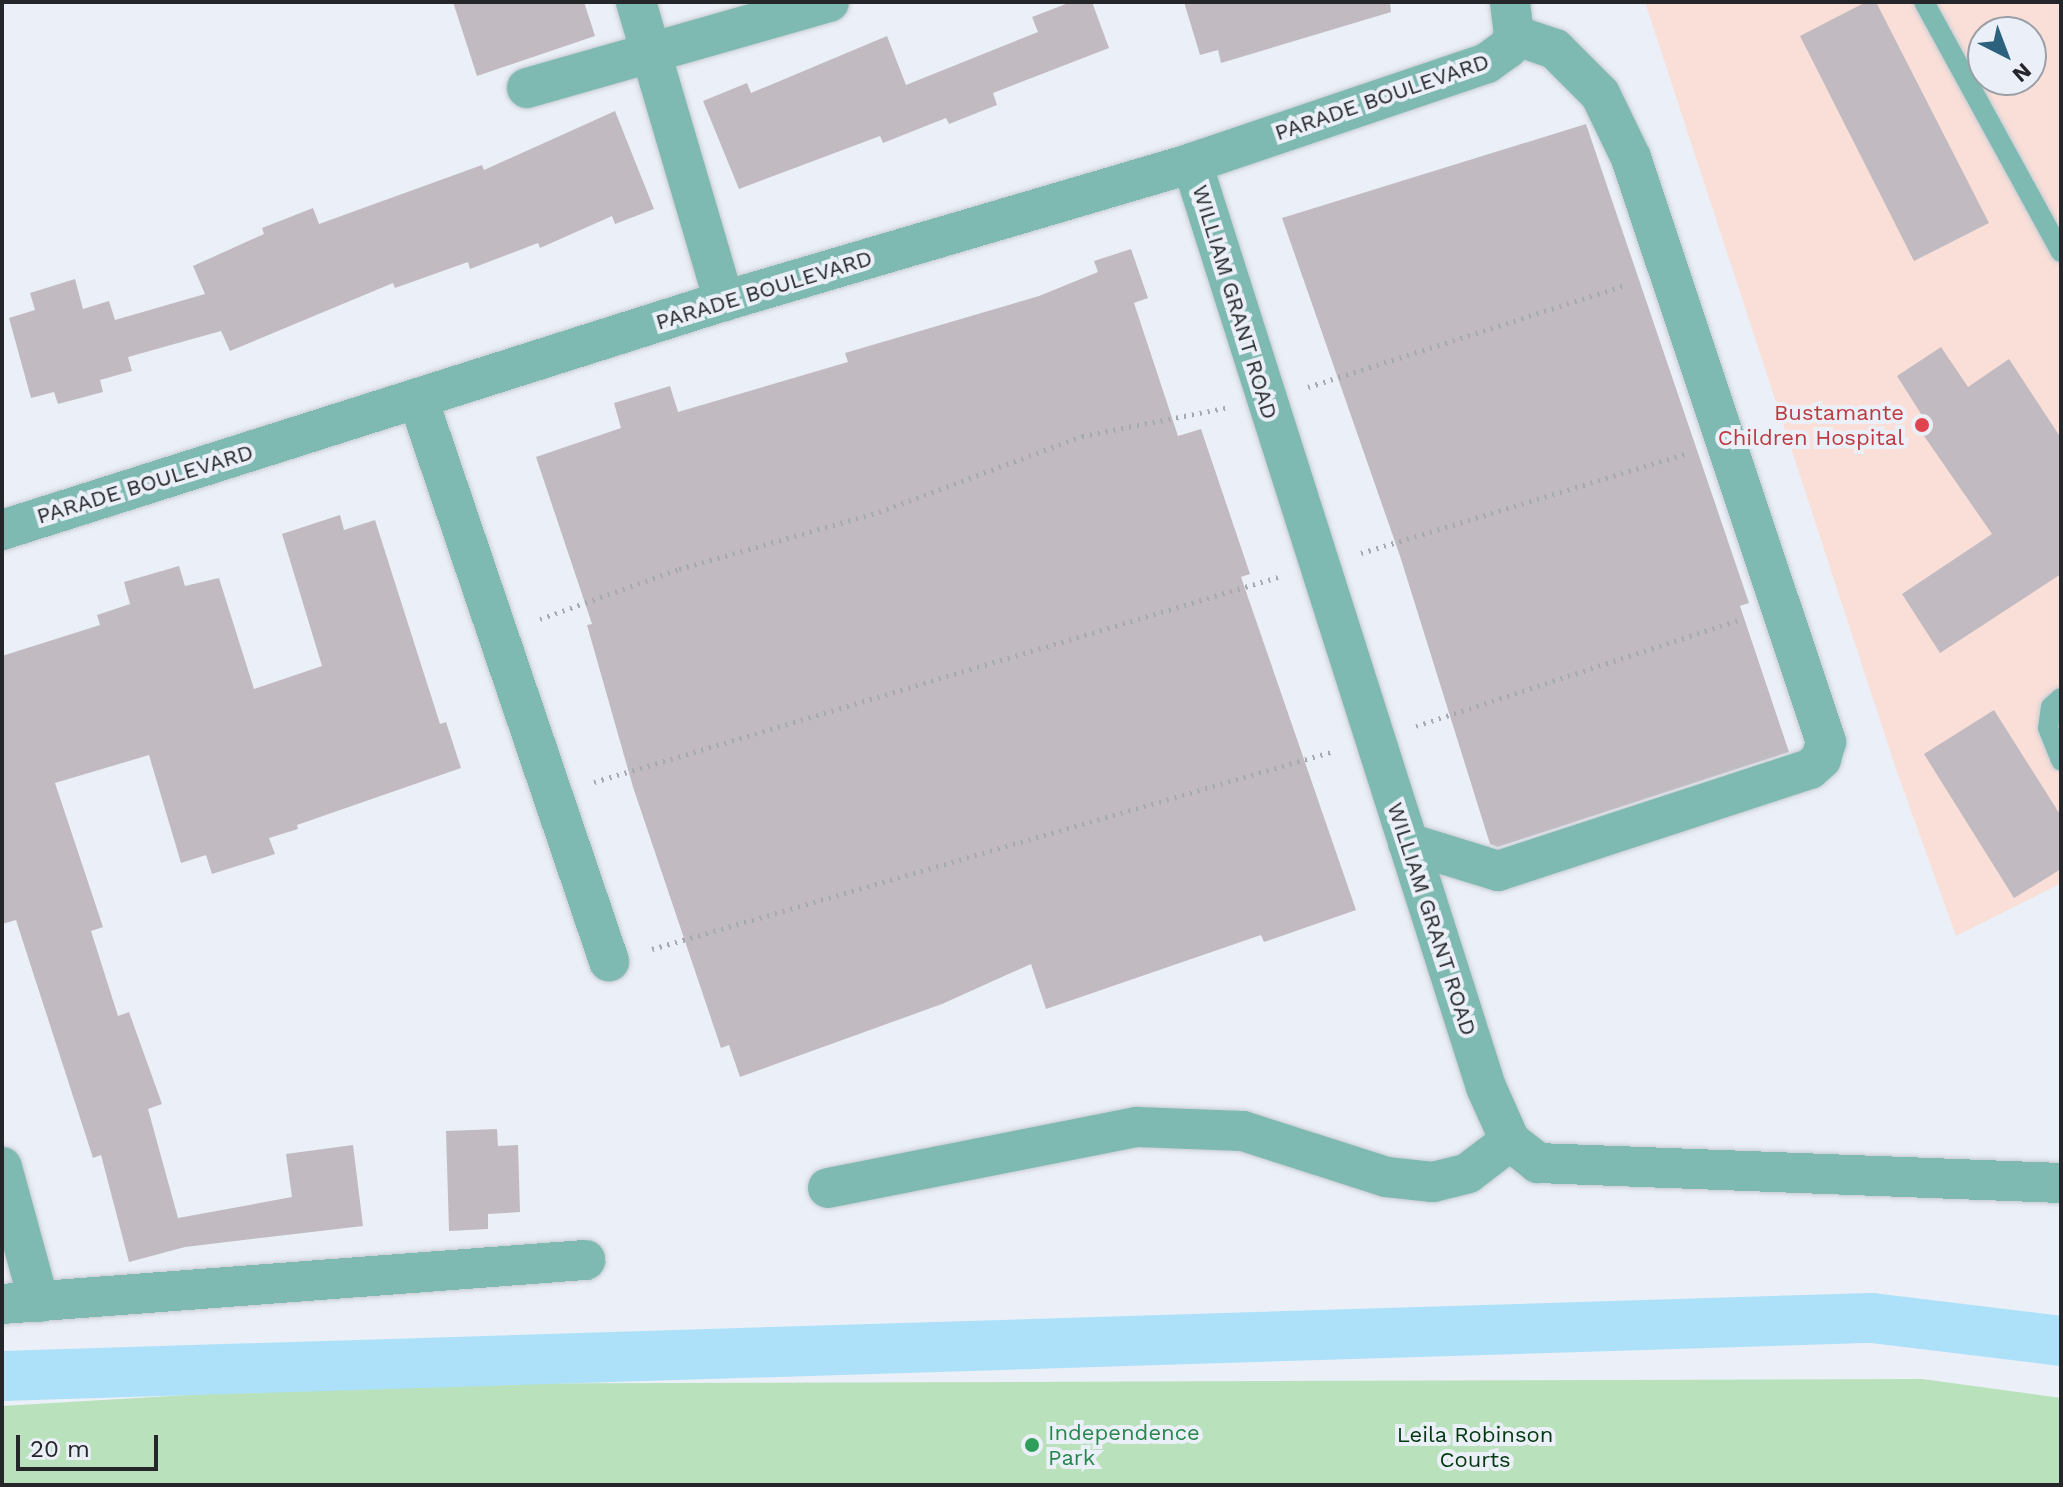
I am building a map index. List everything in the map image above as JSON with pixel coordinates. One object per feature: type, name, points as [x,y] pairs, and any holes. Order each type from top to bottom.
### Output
[{"type":"street","points":[[636,2],[724,301]]},
{"type":"street","points":[[527,88],[829,2]]},
{"type":"street","points":[[1408,843],[1498,871],[1810,769],[1821,759],[1826,742],[1631,158],[1600,94],[1555,49],[1512,18]]},
{"type":"street","name":"PARADE BOULEVARD","points":[[2,530],[724,301],[1192,163],[1487,63],[1508,48],[1512,18]]},
{"type":"street","name":"WILLIAM GRANT ROAD","points":[[1192,163],[1317,566],[1486,1087],[1510,1141]]},
{"type":"street","points":[[418,399],[609,961]]},
{"type":"street","points":[[828,1188],[1137,1127],[1243,1131],[1386,1177],[1433,1182],[1468,1173],[1510,1141],[1538,1163],[2061,1183]]},
{"type":"street","points":[[2,1167],[20,1303],[585,1260]]},
{"type":"lane","points":[[1924,2],[2061,252]]},
{"type":"lane","points":[[2061,698],[2051,707],[2048,728],[2061,760]]},
{"type":"path","points":[[498,634],[679,569],[879,512],[1082,436],[1266,400],[1669,272]]},
{"type":"path","points":[[551,795],[1726,441]]},
{"type":"path","points":[[609,961],[1375,740],[1781,606]]},
{"type":"shaded area","name":"Bustamante Children Hospital","points":[[1645,2],[2061,2],[2061,883],[1956,936],[1896,769]]},
{"type":"green space","name":"Independence Park","points":[[1922,1379],[2061,1398],[2061,1485],[2,1485],[2,1406],[373,1384]]},
{"type":"building","points":[[453,2],[584,2],[595,36],[477,76]]},
{"type":"building","points":[[1071,2],[1092,2],[1109,48],[993,93],[997,105],[949,124],[946,118],[883,143],[880,136],[739,189],[703,101],[747,83],[751,93],[887,36],[906,85],[1038,32],[1032,17]]},
{"type":"building","points":[[1184,2],[1390,2],[1391,12],[1221,63],[1218,50],[1200,55]]},
{"type":"building","points":[[1866,2],[1876,2],[1989,223],[1914,261],[1800,36]]},
{"type":"building","points":[[615,111],[654,209],[615,224],[612,216],[540,248],[538,243],[470,269],[468,262],[395,288],[393,283],[230,351],[221,331],[128,357],[132,371],[100,380],[103,392],[58,404],[54,392],[31,398],[9,318],[35,310],[30,293],[75,279],[83,309],[109,301],[115,320],[205,294],[193,266],[264,234],[262,228],[313,208],[319,224],[482,165],[484,170]]},
{"type":"building","points":[[1586,124],[1749,603],[1740,606],[1789,752],[1498,847],[1490,844],[1400,556],[1282,218]]},
{"type":"building","points":[[1131,249],[1148,298],[1134,303],[1178,436],[1201,429],[1250,574],[1241,577],[1356,910],[1264,942],[1261,935],[1046,1009],[1031,964],[942,1004],[740,1077],[729,1045],[721,1048],[633,787],[587,625],[592,624],[536,457],[621,428],[614,403],[670,386],[678,412],[848,362],[845,353],[1039,296],[1098,272],[1094,261]]},
{"type":"building","points":[[1941,347],[1968,387],[2009,359],[2061,438],[2061,574],[1940,653],[1902,594],[1992,534],[1915,423],[1923,417],[1897,376]]},
{"type":"building","points":[[340,515],[344,530],[375,520],[440,724],[446,722],[461,768],[297,825],[298,829],[269,838],[275,854],[212,874],[206,855],[181,863],[149,755],[55,783],[103,927],[91,931],[118,1016],[129,1012],[162,1104],[148,1109],[178,1218],[292,1197],[286,1154],[353,1145],[363,1226],[185,1247],[129,1262],[101,1155],[93,1158],[16,920],[2,924],[2,656],[100,625],[97,615],[130,604],[124,582],[179,566],[185,586],[219,578],[254,689],[322,666],[282,534]]},
{"type":"building","points":[[1994,710],[2061,816],[2061,869],[2014,898],[1924,754]]},
{"type":"building","points":[[497,1129],[498,1146],[518,1145],[520,1212],[488,1214],[488,1229],[449,1231],[446,1131]]},
{"type":"waterway","points":[[2,1376],[1872,1318],[2061,1341]]},
{"type":"place","name":"Bustamante Children Hospital","points":[[1922,425]]},
{"type":"place","name":"Independence Park","points":[[1032,1445]]},
{"type":"park label","name":"Leila Robinson Courts","points":[[1475,1446]]}]
